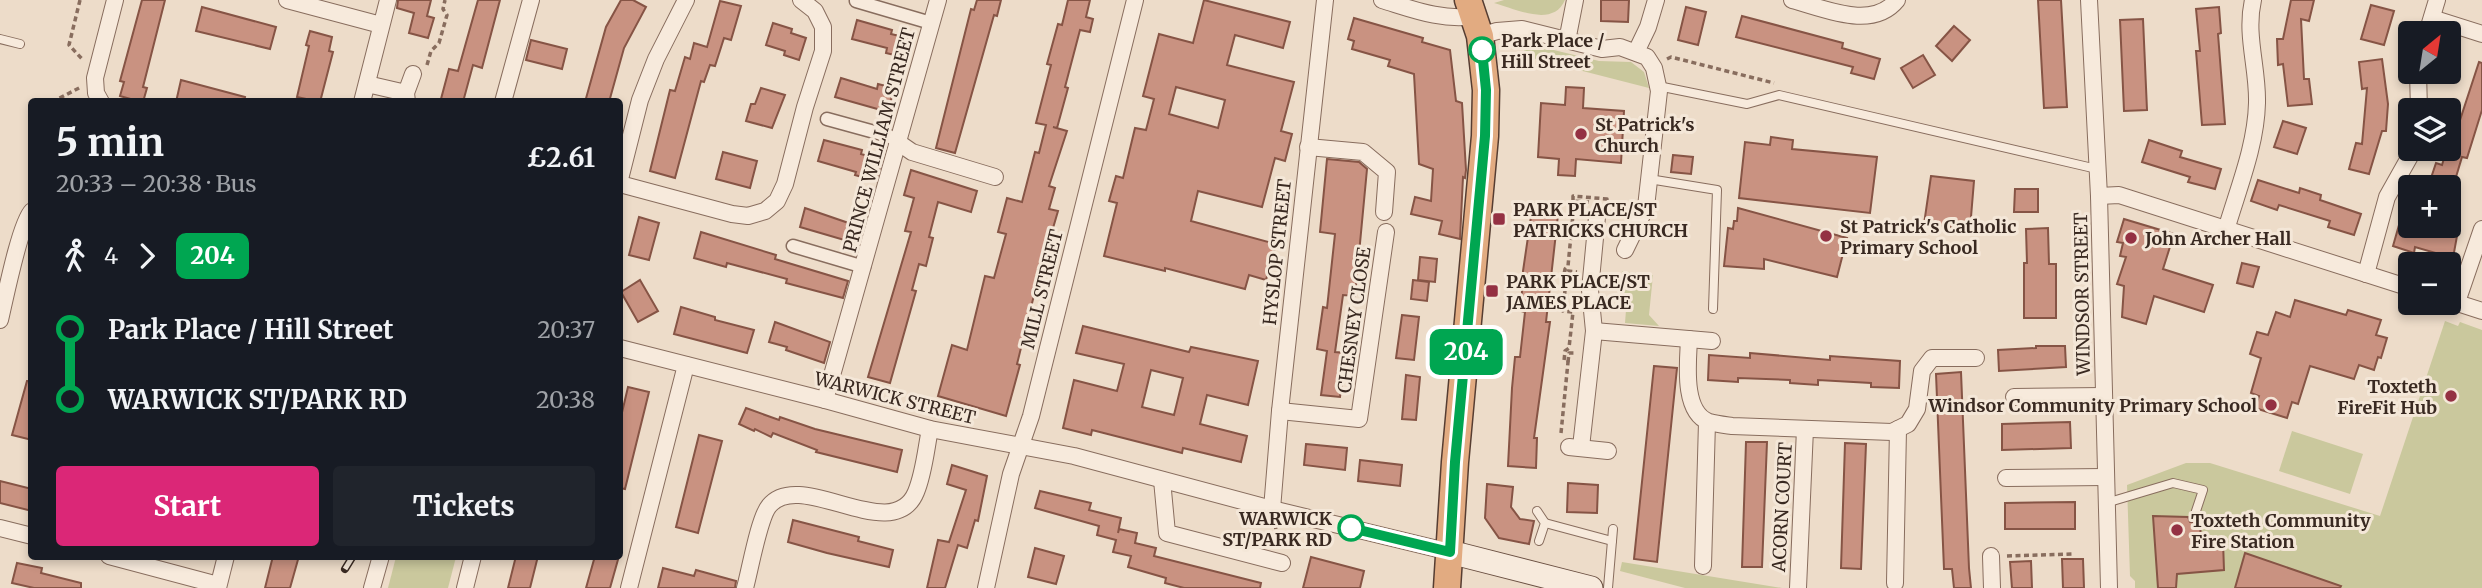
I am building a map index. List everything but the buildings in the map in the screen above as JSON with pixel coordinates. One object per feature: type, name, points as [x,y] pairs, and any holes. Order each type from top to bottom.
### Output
[{"type":"highway","points":[[1447,588],[1455,462],[1484,148],[1486,90],[1474,18]]},
{"type":"main road","points":[[1450,552],[1591,588]]},
{"type":"street","points":[[99,98],[95,78],[115,0]]},
{"type":"street","points":[[287,0],[381,24]]},
{"type":"street","points":[[363,98],[388,0]]},
{"type":"street","points":[[504,98],[531,0]]},
{"type":"street","points":[[623,170],[640,100],[656,59],[686,0]]},
{"type":"street","points":[[623,183],[732,214],[748,216],[765,211],[777,201],[785,184],[823,51],[823,27],[815,11],[801,0]]},
{"type":"street","name":"PRINCE WILLIAM STREET","points":[[825,400],[938,0]]},
{"type":"street","name":"MILL STREET","points":[[986,588],[1011,474],[1031,416],[1135,0]]},
{"type":"street","name":"HYSLOP STREET","points":[[1272,509],[1280,411],[1325,0]]},
{"type":"street","points":[[1382,0],[1442,18],[1474,18],[1497,30],[1522,29],[1602,49],[1620,47],[1647,57],[1654,68],[1658,86],[1646,207],[1625,250]]},
{"type":"street","points":[[1567,41],[1575,0]]},
{"type":"street","points":[[1636,52],[1648,27],[1656,0]]},
{"type":"street","points":[[1792,0],[1868,16],[1882,13],[1898,0]]},
{"type":"street","name":"WINDSOR STREET","points":[[2090,0],[2099,196],[2109,588]]},
{"type":"street","points":[[2226,230],[2255,134],[2258,101],[2249,33],[2253,0]]},
{"type":"street","points":[[2431,21],[2437,0]]},
{"type":"street","name":"PRINCE WILLIAM STREET","points":[[856,1],[931,23]]},
{"type":"street","points":[[2461,31],[2482,34]]},
{"type":"street","points":[[367,84],[406,97],[418,70]]},
{"type":"street","points":[[827,119],[889,136],[912,152],[995,177]]},
{"type":"street","points":[[1308,147],[1363,152],[1387,172],[1384,212]]},
{"type":"street","points":[[2366,274],[2387,197],[2407,161]]},
{"type":"street","points":[[2099,196],[2119,195],[2398,284]]},
{"type":"street","points":[[0,320],[28,215]]},
{"type":"street","points":[[1597,217],[1590,290],[1594,331],[1570,446],[1608,451]]},
{"type":"street","points":[[2461,292],[2482,229]]},
{"type":"street","name":"CHESNEY CLOSE","points":[[1280,411],[1359,419],[1386,232]]},
{"type":"street","name":"PRINCE WILLIAM STREET","points":[[793,246],[864,267]]},
{"type":"street","points":[[2461,304],[2482,311]]},
{"type":"street","points":[[1594,331],[1712,341]]},
{"type":"street","points":[[1689,339],[1688,379],[1693,409],[1707,422],[1703,566]]},
{"type":"street","name":"WARWICK STREET","points":[[623,349],[930,429],[1074,456],[1272,509],[1450,552]]},
{"type":"street","points":[[1895,583],[1898,429],[1908,424],[1917,409],[1922,371],[1932,358],[1976,358]]},
{"type":"street","points":[[629,588],[686,365]]},
{"type":"street","points":[[2014,397],[2103,396]]},
{"type":"street","name":"ACORN COURT","points":[[1707,422],[1732,426],[1805,429],[1892,432],[1898,429]]},
{"type":"street","points":[[745,588],[769,505],[794,495],[814,497],[875,513],[894,513],[907,505],[916,493],[930,429]]},
{"type":"street","name":"ACORN COURT","points":[[1798,588],[1805,429]]},
{"type":"street","points":[[2006,478],[2105,477]]},
{"type":"street","points":[[1162,480],[1167,533],[1282,563]]},
{"type":"street","points":[[0,528],[28,535]]},
{"type":"street","points":[[1991,556],[1992,588]]},
{"type":"street","points":[[123,560],[218,587],[225,560]]},
{"type":"street","points":[[372,588],[380,560]]},
{"type":"street","points":[[465,588],[472,560]]},
{"type":"lane","points":[[0,39],[20,44]]},
{"type":"lane","points":[[1658,86],[1747,104],[1779,95],[2097,169]]},
{"type":"lane","points":[[1649,179],[1717,190],[1713,309]]},
{"type":"lane","points":[[2106,503],[2173,483],[2203,490],[2194,517]]},
{"type":"lane","points":[[1537,510],[1545,523],[1612,541]]},
{"type":"lane","points":[[1539,541],[1545,523]]},
{"type":"lane","points":[[1608,588],[1613,529]]},
{"type":"path","points":[[80,0],[69,45],[87,64]]},
{"type":"path","points":[[418,70],[439,43],[447,15],[443,9],[445,0]]},
{"type":"path","points":[[60,98],[83,86]]},
{"type":"path","points":[[1566,280],[1563,280],[1568,266],[1574,204]]},
{"type":"path","points":[[1568,271],[1563,311],[1573,312],[1569,348],[1565,351],[1564,361],[1568,362]]},
{"type":"path","points":[[1569,353],[1570,446]]},
{"type":"path","points":[[1272,509],[1282,563]]},
{"type":"path","points":[[1991,556],[2073,554]]},
{"type":"shaded area","points":[[1504,0],[1565,0],[1552,13],[1543,15],[1494,3]]},
{"type":"shaded area","points":[[1525,43],[1599,61],[1631,62],[1644,72],[1649,88],[1524,56]]},
{"type":"shaded area","points":[[1622,271],[1653,275],[1649,315],[1659,326],[1625,323],[1626,310],[1617,309]]},
{"type":"shaded area","name":"Toxteth FireFit Hub","points":[[2445,321],[2458,326],[2460,322],[2482,330],[2482,588],[2135,588],[2135,581],[2130,576],[2127,485],[2186,463],[2210,463],[2380,516]]},
{"type":"shaded area","points":[[2292,431],[2363,454],[2350,494],[2279,471]]},
{"type":"shaded area","points":[[395,560],[455,560],[448,588],[388,588]]},
{"type":"shaded area","points":[[1622,562],[1782,588],[1685,588],[1620,571]]},
{"type":"railway","points":[[345,569],[351,560]]},
{"type":"bus line","name":"204","points":[[1351,528],[1450,552],[1455,462],[1482,185],[1486,90],[1482,50]]},
{"type":"place","name":"Park Place / Hill Street","points":[[1482,50]]},
{"type":"place","name":"St Patrick's Church","points":[[1581,134]]},
{"type":"place","name":"PARK PLACE/ST PATRICKS CHURCH","points":[[1499,219]]},
{"type":"place","name":"St Patrick's Catholic Primary School","points":[[1826,236]]},
{"type":"place","name":"John Archer Hall","points":[[2131,238]]},
{"type":"place","name":"PARK PLACE/ST JAMES PLACE","points":[[1492,291]]},
{"type":"place","name":"Toxteth FireFit Hub","points":[[2451,396]]},
{"type":"place","name":"Windsor Community Primary School","points":[[2271,405]]},
{"type":"place","name":"WARWICK ST/PARK RD","points":[[1351,528]]},
{"type":"place","name":"Toxteth Community Fire Station","points":[[2177,530]]}]
